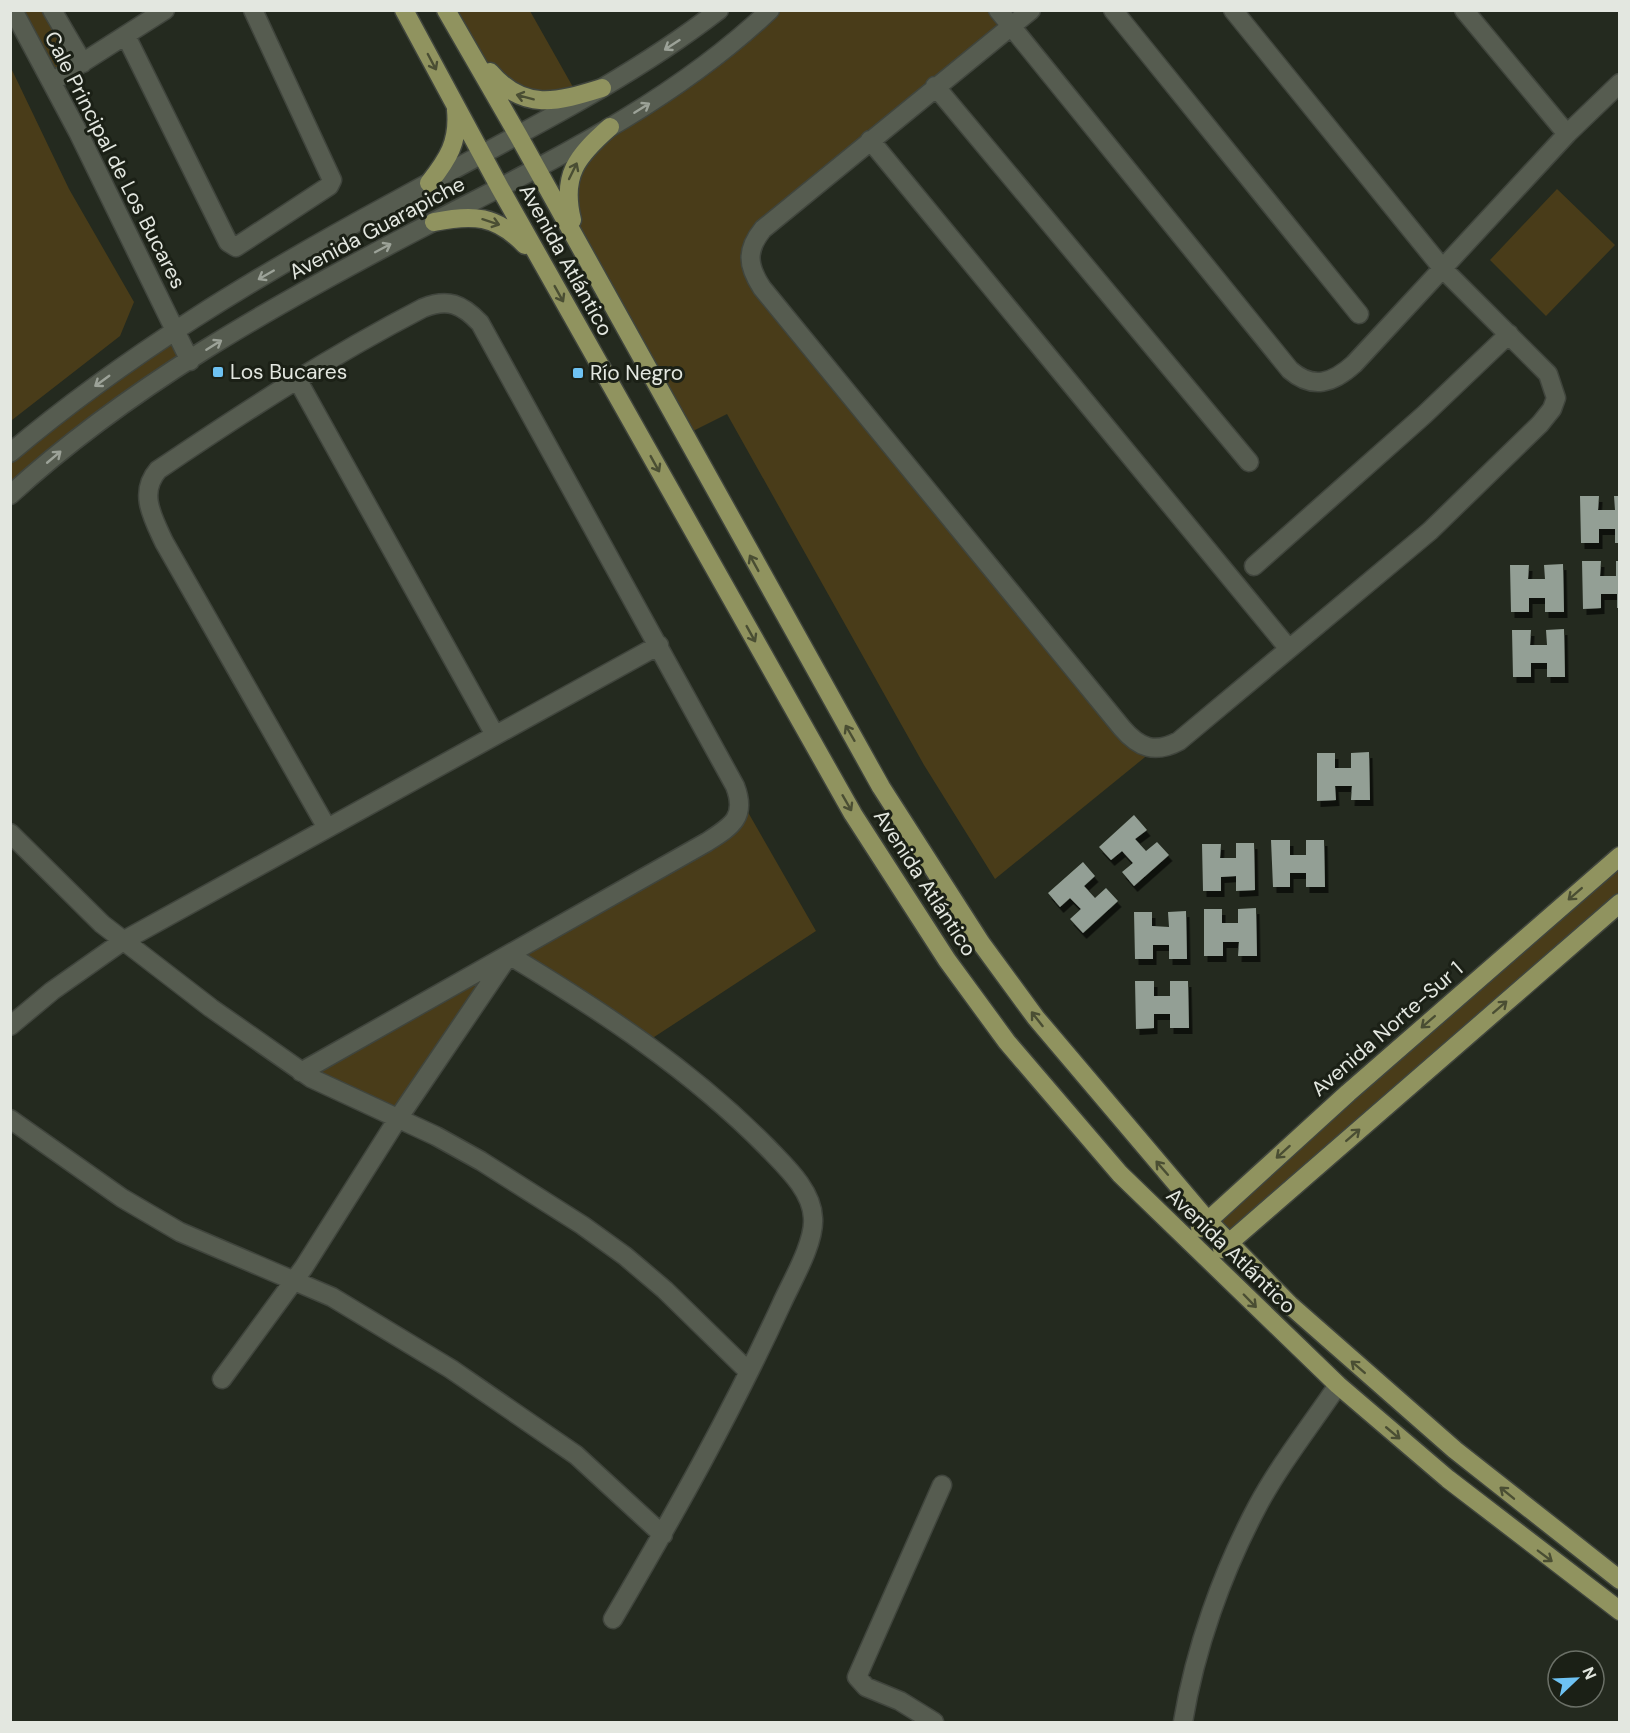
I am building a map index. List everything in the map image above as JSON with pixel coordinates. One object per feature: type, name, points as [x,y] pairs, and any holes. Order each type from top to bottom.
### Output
[{"type":"main road","name":"Avenida Atlántico","points":[[404,10],[545,269],[812,743],[884,863],[941,951],[1007,1042],[1062,1110],[1120,1174],[1338,1385],[1448,1479],[1620,1611]]},
{"type":"main road","name":"Avenida Atlántico","points":[[446,10],[881,787],[935,874],[1042,1026],[1208,1221],[1290,1305],[1394,1398],[1525,1507],[1620,1580]]},
{"type":"main road","points":[[462,38],[507,90],[520,97],[562,100],[602,88]]},
{"type":"main road","points":[[429,183],[448,160],[454,145],[458,126],[456,105]]},
{"type":"main road","points":[[580,248],[567,197],[568,182],[584,152],[610,127]]},
{"type":"main road","points":[[434,222],[464,216],[500,224],[513,232],[545,269]]},
{"type":"main road","name":"Avenida Norte-Sur 1","points":[[1188,1240],[1357,1085],[1620,856]]},
{"type":"main road","points":[[1209,1259],[1620,903]]},
{"type":"street","name":"Cale Principal de Los Bucares","points":[[13,10],[52,82],[190,361]]},
{"type":"street","points":[[52,10],[83,63]]},
{"type":"street","points":[[52,82],[165,10]]},
{"type":"street","points":[[126,36],[228,242],[236,247],[329,186],[332,180],[254,10]]},
{"type":"street","name":"Avenida Guarapiche","points":[[10,453],[91,388],[175,331],[294,259],[602,88],[680,40],[719,10]]},
{"type":"street","name":"Avenida Guarapiche","points":[[10,495],[98,422],[190,361],[343,269],[537,169],[610,127],[678,85],[721,53],[770,10]]},
{"type":"street","points":[[998,10],[1290,370],[1300,378],[1318,383],[1329,382],[1343,374],[1567,134],[1620,83]]},
{"type":"street","points":[[1031,10],[763,229],[749,252],[753,276],[1131,738],[1142,746],[1155,749],[1167,747],[1430,531],[1552,409],[1556,398],[1554,386],[1548,374],[1443,268],[1233,10]]},
{"type":"street","points":[[1113,10],[1359,314]]},
{"type":"street","points":[[1464,10],[1567,134]]},
{"type":"street","points":[[935,87],[1248,462]]},
{"type":"street","points":[[870,140],[1289,649]]},
{"type":"street","points":[[301,1072],[707,842],[736,820],[740,811],[741,800],[735,786],[480,323],[469,311],[448,302],[423,308],[297,379],[158,470],[146,489],[154,519],[164,542],[327,828]]},
{"type":"street","points":[[1254,566],[1424,416],[1509,334]]},
{"type":"street","points":[[297,379],[495,735]]},
{"type":"street","points":[[10,1026],[52,991],[123,941],[659,645]]},
{"type":"street","points":[[10,833],[76,900],[123,941],[211,1008],[301,1072],[396,1120],[436,1136],[481,1161],[608,1244],[665,1290],[749,1372]]},
{"type":"street","points":[[222,1379],[295,1280],[396,1120],[509,955]]},
{"type":"street","points":[[509,955],[630,1032],[682,1071],[745,1124],[798,1180],[811,1206],[814,1218],[801,1260],[749,1372],[663,1535],[613,1619]]},
{"type":"street","points":[[10,1119],[122,1198],[180,1232],[332,1297],[505,1405],[576,1455],[663,1535]]},
{"type":"street","points":[[1183,1722],[1200,1652],[1239,1544],[1258,1506],[1338,1385]]},
{"type":"street","points":[[933,1722],[900,1701],[866,1687],[857,1677],[942,1485]]},
{"type":"shaded area","points":[[13,11],[52,11],[83,63],[52,82]]},
{"type":"shaded area","points":[[446,11],[530,11],[578,96],[507,90]]},
{"type":"shaded area","points":[[770,11],[998,11],[1010,25],[780,214],[749,263],[1122,728],[1155,749],[995,879],[924,765],[727,414],[683,436],[580,248],[574,166]]},
{"type":"shaded area","points":[[11,68],[69,189],[134,302],[120,336],[12,420]]},
{"type":"shaded area","points":[[1557,189],[1615,245],[1546,316],[1490,260]]},
{"type":"shaded area","points":[[175,331],[190,361],[11,495],[11,453]]},
{"type":"shaded area","points":[[741,800],[816,931],[645,1043],[509,955],[397,1120],[301,1072],[707,842]]},
{"type":"shaded area","points":[[1619,856],[1619,903],[1230,1243],[1208,1221]]},
{"type":"building","points":[[1580,496],[1599,496],[1598,510],[1615,510],[1614,496],[1620,496],[1620,543],[1615,543],[1615,529],[1599,529],[1599,543],[1581,543]]},
{"type":"building","points":[[1582,561],[1601,561],[1600,576],[1616,576],[1616,561],[1620,561],[1620,608],[1617,608],[1617,594],[1601,594],[1601,608],[1583,609]]},
{"type":"building","points":[[1563,564],[1564,612],[1545,612],[1545,598],[1529,598],[1529,612],[1511,612],[1510,565],[1529,565],[1528,579],[1545,579],[1544,565]]},
{"type":"building","points":[[1564,629],[1565,677],[1547,677],[1547,663],[1531,663],[1531,677],[1513,677],[1512,630],[1531,630],[1530,645],[1547,645],[1546,630]]},
{"type":"building","points":[[1369,752],[1370,800],[1351,800],[1352,786],[1335,786],[1336,800],[1317,801],[1317,753],[1335,753],[1335,768],[1351,768],[1351,753]]},
{"type":"building","points":[[1134,815],[1147,830],[1135,839],[1146,851],[1157,842],[1169,855],[1134,886],[1122,872],[1133,863],[1122,851],[1111,860],[1099,847]]},
{"type":"building","points":[[1271,840],[1290,840],[1290,855],[1306,855],[1306,840],[1324,840],[1325,887],[1306,887],[1306,873],[1290,873],[1290,887],[1273,887]]},
{"type":"building","points":[[1236,843],[1254,843],[1255,890],[1236,891],[1236,876],[1221,877],[1221,891],[1203,891],[1202,844],[1221,844],[1220,858],[1236,858]]},
{"type":"building","points":[[1083,862],[1095,876],[1084,886],[1095,898],[1106,888],[1118,901],[1083,933],[1070,919],[1081,909],[1070,898],[1060,907],[1048,893]]},
{"type":"building","points":[[1256,908],[1257,956],[1238,956],[1239,942],[1223,942],[1223,956],[1204,956],[1204,909],[1222,909],[1222,923],[1238,923],[1238,909]]},
{"type":"building","points":[[1186,911],[1187,959],[1169,959],[1169,945],[1153,945],[1153,959],[1135,959],[1134,912],[1152,912],[1152,926],[1169,927],[1168,912]]},
{"type":"building","points":[[1135,981],[1154,981],[1154,996],[1170,996],[1170,981],[1188,981],[1189,1028],[1170,1028],[1170,1014],[1154,1014],[1154,1028],[1136,1029]]},
{"type":"place","name":"Los Bucares","points":[[218,372]]},
{"type":"place","name":"Río Negro","points":[[578,373]]}]
